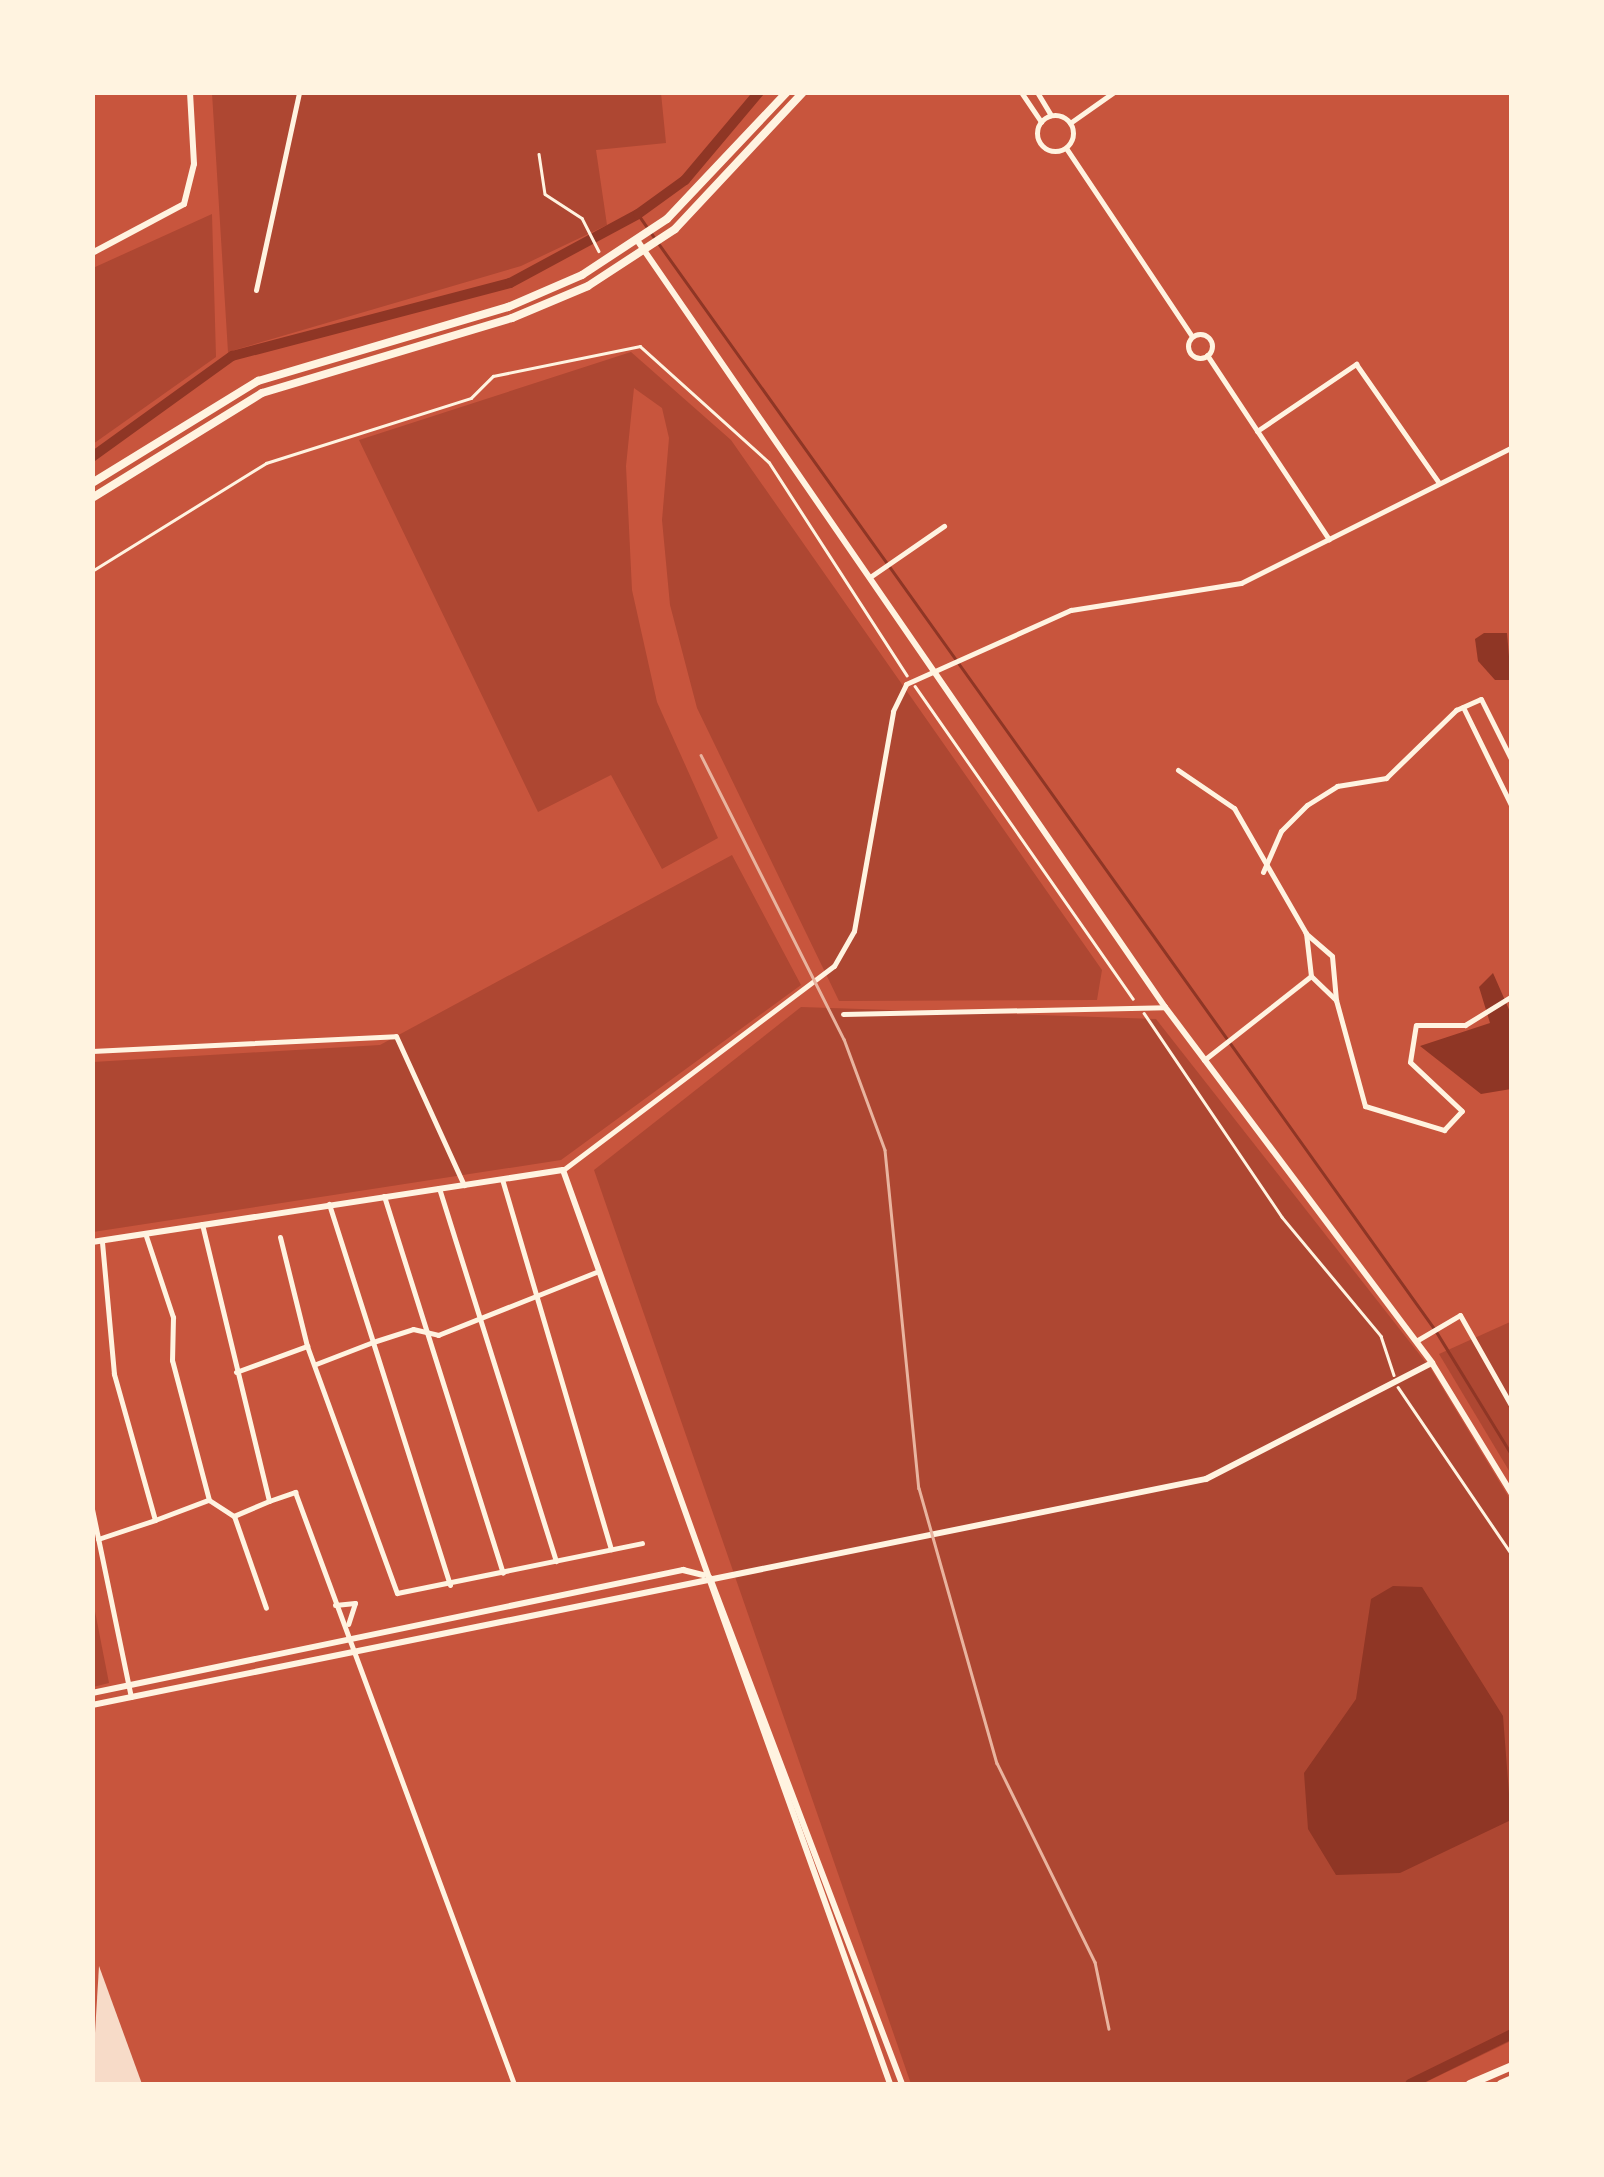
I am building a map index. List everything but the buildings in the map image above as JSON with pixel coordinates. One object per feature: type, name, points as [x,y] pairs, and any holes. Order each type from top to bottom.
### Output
[{"type":"main road","points":[[92,483],[258,381],[508,307],[604,262],[660,224],[788,92]]},
{"type":"main road","points":[[92,498],[262,392],[547,306],[667,235],[803,92]]},
{"type":"main road","points":[[1470,2084],[1512,2066]]},
{"type":"main road","points":[[1500,2084],[1512,2080]]},
{"type":"street","points":[[92,254],[184,204],[194,164],[190,92]]},
{"type":"street","points":[[256,290],[299,92]]},
{"type":"street","points":[[833,92],[865,92]]},
{"type":"street","points":[[1021,92],[1041,122],[1044,148],[1066,148]]},
{"type":"street","points":[[1037,92],[1051,115],[1070,122]]},
{"type":"street","points":[[1114,92],[1070,122],[1066,148],[1192,336],[1190,353],[1207,355]]},
{"type":"street","points":[[1041,122],[1051,115]]},
{"type":"street","points":[[638,240],[1166,1007],[1432,1362],[1512,1494]]},
{"type":"street","points":[[1192,336],[1208,337],[1207,355],[1328,539]]},
{"type":"street","points":[[1257,431],[1356,364],[1439,483]]},
{"type":"street","points":[[92,1242],[563,1170],[834,966],[854,931],[893,711],[906,684],[932,668],[1071,610],[1240,583],[1512,446]]},
{"type":"street","points":[[870,577],[944,526]]},
{"type":"street","points":[[1263,872],[1280,831],[1307,805],[1336,786],[1386,778],[1462,707],[1481,699],[1512,761]]},
{"type":"street","points":[[1462,707],[1512,807]]},
{"type":"street","points":[[1178,770],[1234,808],[1263,872],[1306,934],[1332,956],[1336,1000],[1365,1106],[1444,1130],[1462,1111],[1410,1062],[1416,1025],[1465,1025],[1512,996]]},
{"type":"street","points":[[1306,934],[1311,976],[1336,1000]]},
{"type":"street","points":[[1204,1060],[1311,976]]},
{"type":"street","points":[[843,1014],[1166,1007]]},
{"type":"street","points":[[92,1051],[396,1036],[464,1185]]},
{"type":"street","points":[[563,1170],[890,2084]]},
{"type":"street","points":[[502,1179],[534,1301],[611,1548]]},
{"type":"street","points":[[439,1188],[556,1560]]},
{"type":"street","points":[[384,1196],[503,1573]]},
{"type":"street","points":[[329,1204],[450,1585]]},
{"type":"street","points":[[202,1224],[269,1502]]},
{"type":"street","points":[[145,1234],[173,1317],[172,1360],[208,1500],[234,1516],[266,1608]]},
{"type":"street","points":[[280,1237],[307,1346],[397,1593],[642,1543]]},
{"type":"street","points":[[102,1240],[114,1374],[155,1520]]},
{"type":"street","points":[[316,1364],[373,1342],[481,1320],[599,1271]]},
{"type":"street","points":[[1415,1341],[1460,1315],[1512,1407]]},
{"type":"street","points":[[236,1372],[307,1346]]},
{"type":"street","points":[[92,1705],[1206,1479],[1432,1362]]},
{"type":"street","points":[[234,1516],[295,1492],[335,1606],[358,1649],[514,2084]]},
{"type":"street","points":[[98,1539],[208,1500]]},
{"type":"street","points":[[92,1508],[131,1697]]},
{"type":"street","points":[[92,1693],[682,1570],[710,1577]]},
{"type":"street","points":[[710,1577],[902,2084]]},
{"type":"street","points":[[335,1606],[355,1603],[348,1624]]},
{"type":"path","points":[[539,154],[545,194],[582,218],[604,262]]},
{"type":"shaded area","points":[[212,93],[661,93],[666,143],[596,150],[607,225],[521,266],[228,352]]},
{"type":"shaded area","points":[[212,214],[216,357],[93,444],[93,268]]},
{"type":"shaded area","points":[[631,352],[731,440],[1102,970],[1097,1000],[839,1001],[697,708],[670,605],[662,520],[669,438],[662,408],[634,388],[626,466],[632,590],[657,702],[718,838],[662,869],[611,775],[538,812],[359,440]]},
{"type":"shaded area","points":[[1484,633],[1507,633],[1511,680],[1495,680],[1478,661],[1475,639]]},
{"type":"shaded area","points":[[732,855],[801,985],[561,1160],[93,1232],[93,1062],[380,1045]]},
{"type":"shaded area","points":[[1493,973],[1511,1014],[1511,1089],[1481,1094],[1420,1046],[1490,1023],[1479,987]]},
{"type":"shaded area","points":[[801,1007],[1156,1019],[1431,1369],[1511,1501],[1511,2041],[1422,2084],[911,2084],[594,1170]]},
{"type":"shaded area","points":[[1510,1322],[1512,1325],[1511,1474],[1439,1354]]},
{"type":"shaded area","points":[[1393,1586],[1422,1587],[1503,1716],[1511,1820],[1400,1873],[1336,1875],[1308,1829],[1304,1773],[1356,1699],[1371,1599]]},
{"type":"shaded area","points":[[92,1596],[109,1683],[93,1687],[92,1687]]},
{"type":"waterway","points":[[92,457],[232,356],[510,283],[638,214],[685,180],[759,92]]},
{"type":"waterway","points":[[638,214],[655,238]]},
{"type":"waterway","points":[[659,244],[1436,1331],[1512,1455]]},
{"type":"waterway","points":[[1410,2084],[1512,2034]]},
{"type":"tram line","points":[[701,755],[844,1039],[885,1150],[919,1488],[997,1763],[1095,1962],[1109,2029]]}]
